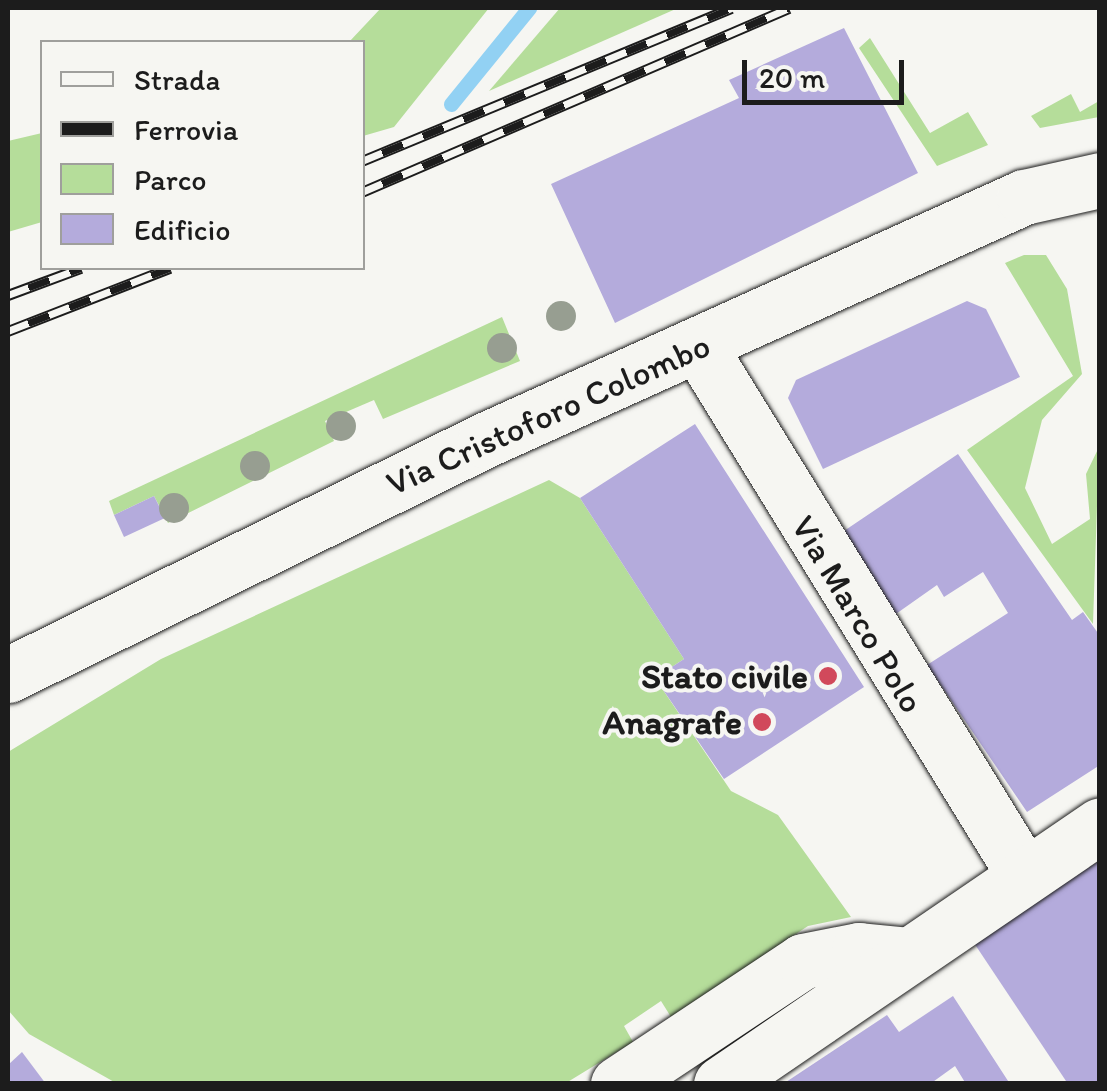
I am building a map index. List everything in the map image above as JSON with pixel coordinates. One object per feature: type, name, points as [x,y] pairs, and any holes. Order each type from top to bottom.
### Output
[{"type":"street","name":"Via Cristoforo Colombo","points":[[8,675],[162,592],[1024,197],[1100,180]]},
{"type":"street","name":"Via Marco Polo","points":[[699,347],[1025,876]]},
{"type":"street","points":[[722,1084],[1100,825]]},
{"type":"street","points":[[618,1084],[803,961],[859,950],[908,955]]},
{"type":"green space","points":[[381,8],[489,8],[394,127],[365,135],[365,40],[351,40]]},
{"type":"green space","points":[[560,8],[678,8],[489,91]]},
{"type":"green space","points":[[870,38],[930,133],[968,112],[988,145],[937,166],[859,48]]},
{"type":"green space","points":[[1071,94],[1080,112],[1099,101],[1099,117],[1040,128],[1031,116]]},
{"type":"green space","points":[[40,133],[40,223],[8,232],[8,141]]},
{"type":"green space","points":[[1024,255],[1046,255],[1067,289],[1082,374],[1042,420],[1025,488],[1052,544],[1090,519],[1086,474],[1099,447],[1093,624],[967,450],[1073,376],[1005,263]]},
{"type":"green space","points":[[502,317],[520,361],[383,419],[374,400],[325,421],[334,441],[168,523],[154,496],[114,515],[109,501]]},
{"type":"green space","points":[[549,480],[580,498],[684,659],[655,678],[731,791],[778,815],[851,917],[808,926],[671,1017],[661,1001],[624,1026],[633,1042],[566,1083],[116,1083],[29,1034],[8,1010],[8,752],[161,659]]},
{"type":"building","points":[[844,28],[918,173],[615,323],[551,184],[739,98],[729,80]]},
{"type":"building","points":[[967,301],[986,309],[1020,377],[823,469],[788,398],[796,380]]},
{"type":"building","points":[[695,424],[864,687],[724,779],[655,678],[684,659],[580,498]]},
{"type":"building","points":[[958,454],[1072,620],[1083,612],[1100,636],[1100,765],[1027,812],[927,665],[1008,613],[983,572],[944,597],[937,585],[893,616],[841,533]]},
{"type":"building","points":[[154,496],[165,518],[124,537],[114,515]]},
{"type":"building","points":[[1100,860],[1100,1084],[1068,1084],[974,943]]},
{"type":"building","points":[[953,996],[1010,1084],[966,1084],[955,1066],[930,1084],[783,1084],[887,1015],[899,1032]]},
{"type":"building","points":[[22,1052],[46,1084],[8,1084],[8,1065]]},
{"type":"waterway","points":[[451,104],[529,8]]},
{"type":"railway","points":[[365,160],[732,8]]},
{"type":"railway","points":[[365,191],[789,8]]},
{"type":"railway","points":[[8,295],[76,270]]},
{"type":"railway","points":[[8,331],[165,270]]},
{"type":"place","name":"Stato civile","points":[[828,676]]},
{"type":"place","name":"Anagrafe","points":[[762,722]]}]
